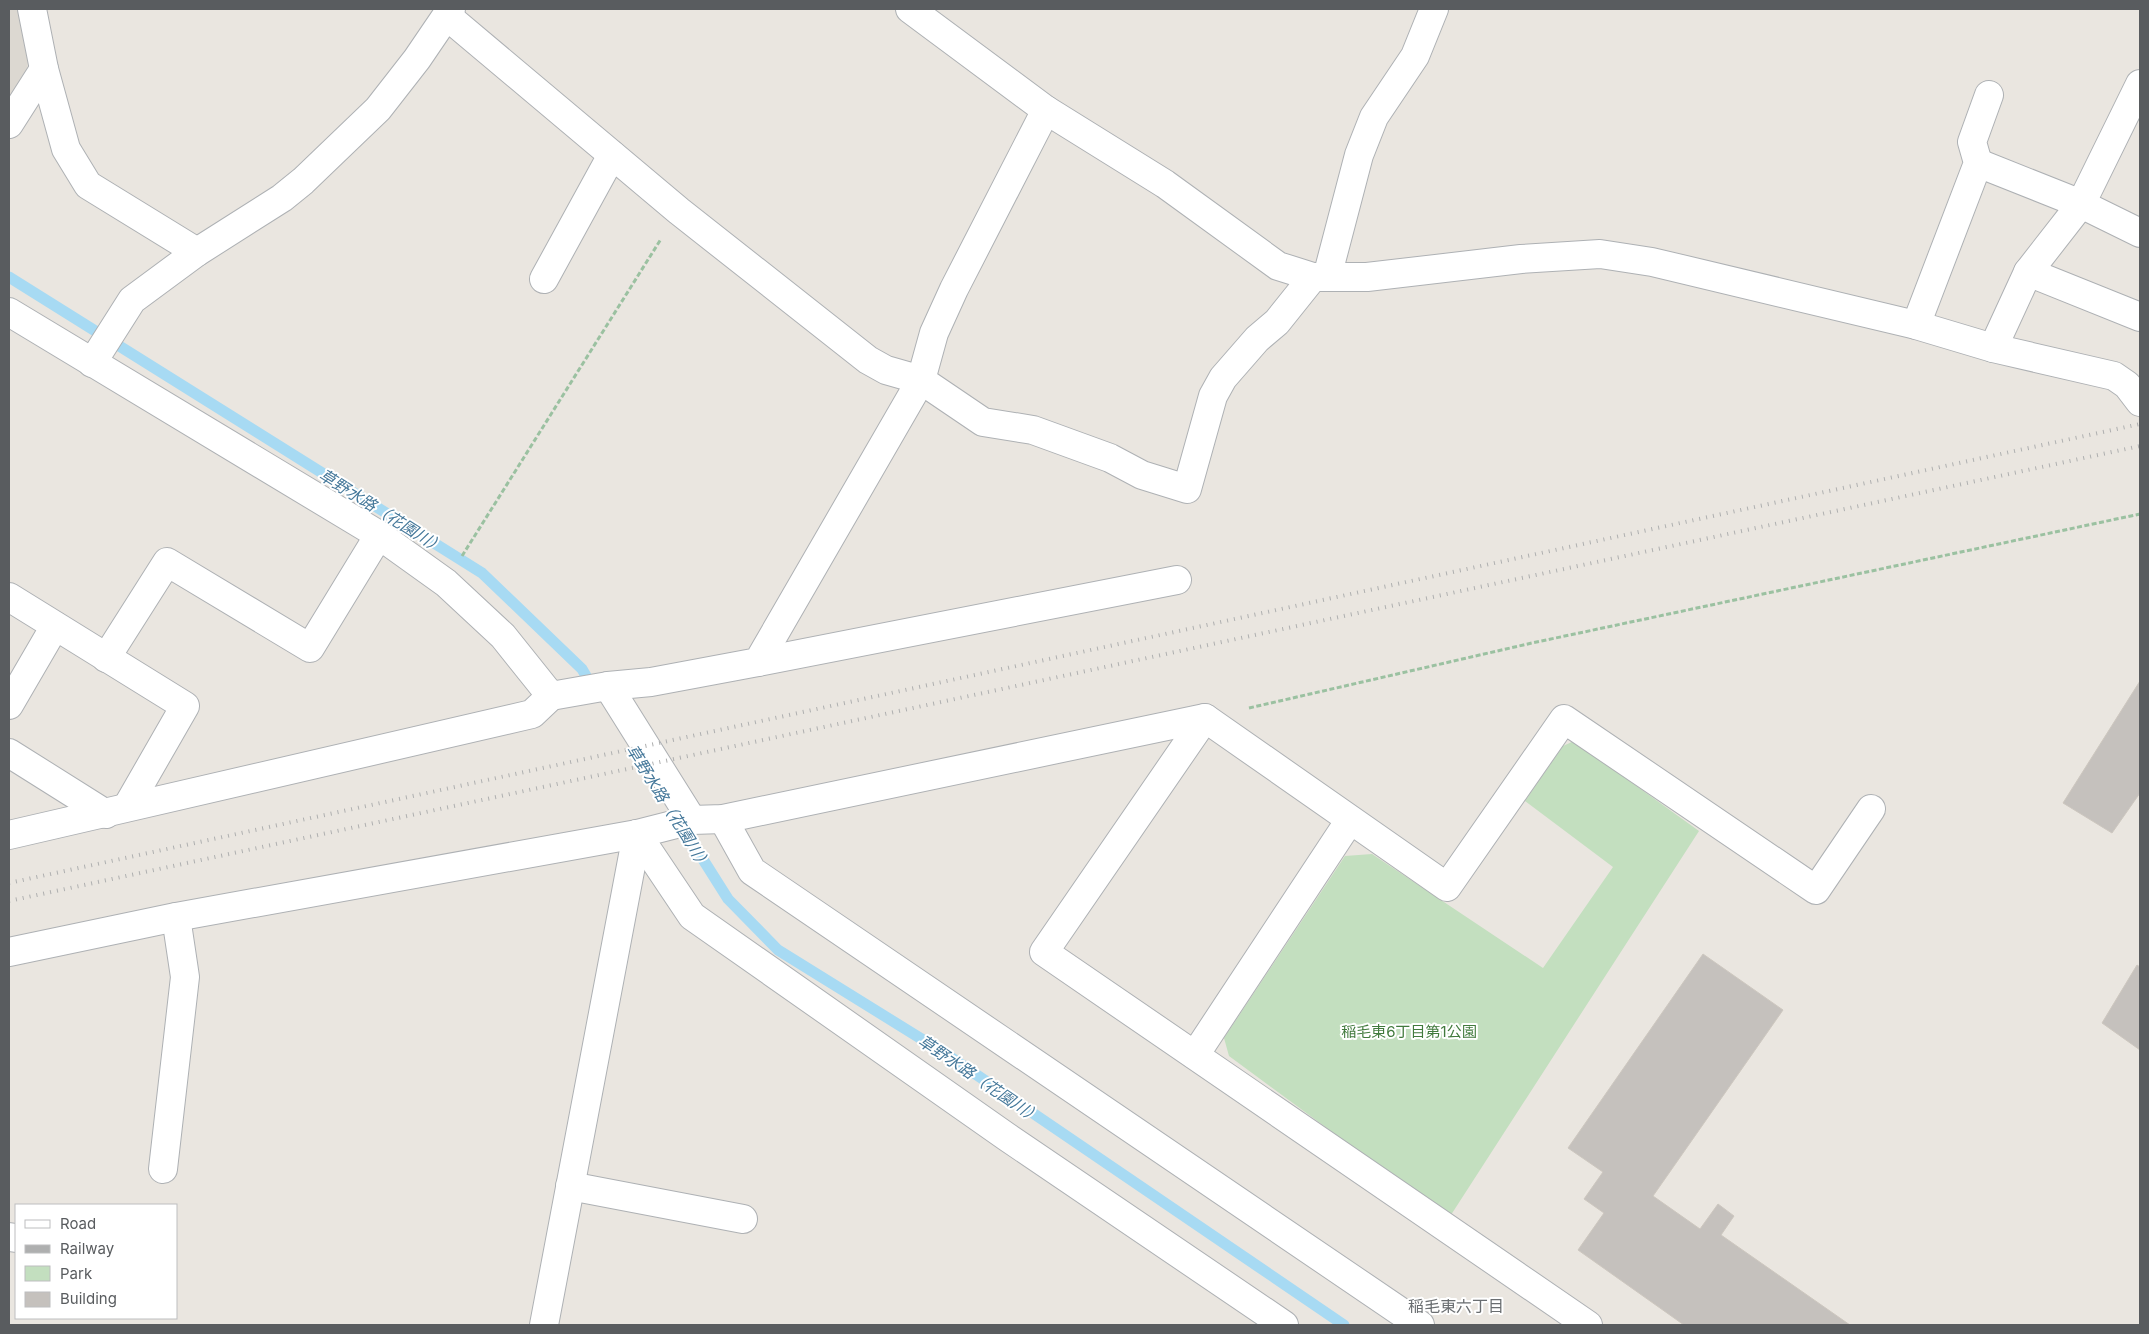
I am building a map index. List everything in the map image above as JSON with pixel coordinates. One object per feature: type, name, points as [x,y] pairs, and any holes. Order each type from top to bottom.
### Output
[{"type":"street","points":[[32,9],[44,69],[66,149],[88,185],[196,252]]},
{"type":"street","points":[[910,9],[1046,110],[1164,184],[1278,266],[1320,277],[1367,277],[1521,259],[1600,254],[1652,262],[1916,325],[1993,348],[2114,376],[2127,385],[2140,402]]},
{"type":"street","points":[[92,363],[132,300],[196,252],[282,198],[303,181],[378,109],[417,59],[449,12],[612,156],[868,360],[886,370],[921,380],[983,422],[1033,430],[1110,458],[1142,475],[1187,490],[1213,396],[1223,378],[1257,339],[1277,322],[1320,277],[1359,155],[1374,117],[1415,56],[1425,14]]},
{"type":"street","points":[[9,124],[44,69]]},
{"type":"street","points":[[1993,348],[2028,272],[2081,204],[2140,84]]},
{"type":"street","points":[[1916,325],[1978,163],[1972,142],[1989,95]]},
{"type":"street","points":[[758,662],[921,380],[934,333],[954,289],[1046,110]]},
{"type":"street","points":[[544,279],[612,156]]},
{"type":"street","points":[[1978,163],[2081,204],[2140,233]]},
{"type":"street","points":[[2028,272],[2140,317]]},
{"type":"street","points":[[9,312],[379,535],[446,583],[503,636],[551,696]]},
{"type":"street","points":[[106,658],[167,562],[310,648],[379,535]]},
{"type":"street","points":[[9,835],[532,714],[551,696],[608,686],[651,682],[1177,580]]},
{"type":"street","points":[[9,597],[185,706],[116,810]]},
{"type":"street","points":[[9,705],[55,626]]},
{"type":"street","points":[[608,686],[692,820]]},
{"type":"street","points":[[1205,718],[1044,952],[1588,1325]]},
{"type":"street","points":[[9,952],[176,917],[637,834],[692,820],[723,819],[1205,718],[1447,887],[1564,719],[1816,890],[1870,809]]},
{"type":"street","points":[[9,753],[116,810]]},
{"type":"street","points":[[723,819],[752,871],[1420,1325]]},
{"type":"street","points":[[1195,1055],[1350,820]]},
{"type":"street","points":[[544,1325],[637,834]]},
{"type":"street","points":[[637,834],[692,916],[1007,1137],[1284,1325]]},
{"type":"street","points":[[163,1169],[185,978],[176,917]]},
{"type":"street","points":[[570,1186],[743,1219]]},
{"type":"path","points":[[473,539],[679,211]]},
{"type":"path","points":[[1205,718],[1532,643],[2140,514]]},
{"type":"shaded area","points":[[9,9],[21,9],[29,49],[26,84],[9,112]]},
{"type":"green space","name":"稲毛東6丁目第1公園","points":[[1574,741],[1699,831],[1449,1218],[1229,1056],[1224,1038],[1345,856],[1372,854],[1543,968],[1613,867],[1525,801],[1563,746]]},
{"type":"building","points":[[2140,681],[2140,793],[2112,833],[2063,803]]},
{"type":"building","points":[[1703,954],[1783,1010],[1653,1196],[1700,1229],[1718,1204],[1734,1216],[1721,1235],[1850,1325],[1684,1325],[1578,1250],[1604,1213],[1584,1199],[1603,1172],[1568,1148]]},
{"type":"building","points":[[2137,965],[2140,967],[2140,1050],[2102,1023]]},
{"type":"waterway","name":"草野水路（花園川）","points":[[9,277],[482,573],[582,669],[593,688]]},
{"type":"waterway","name":"草野水路（花園川）","points":[[680,823],[728,899],[778,950],[949,1056],[1344,1325]]},
{"type":"railway","points":[[9,883],[2140,424]]},
{"type":"railway","points":[[9,901],[2140,446]]},
{"type":"district","name":"稲毛東六丁目","points":[[1456,1306]]}]
